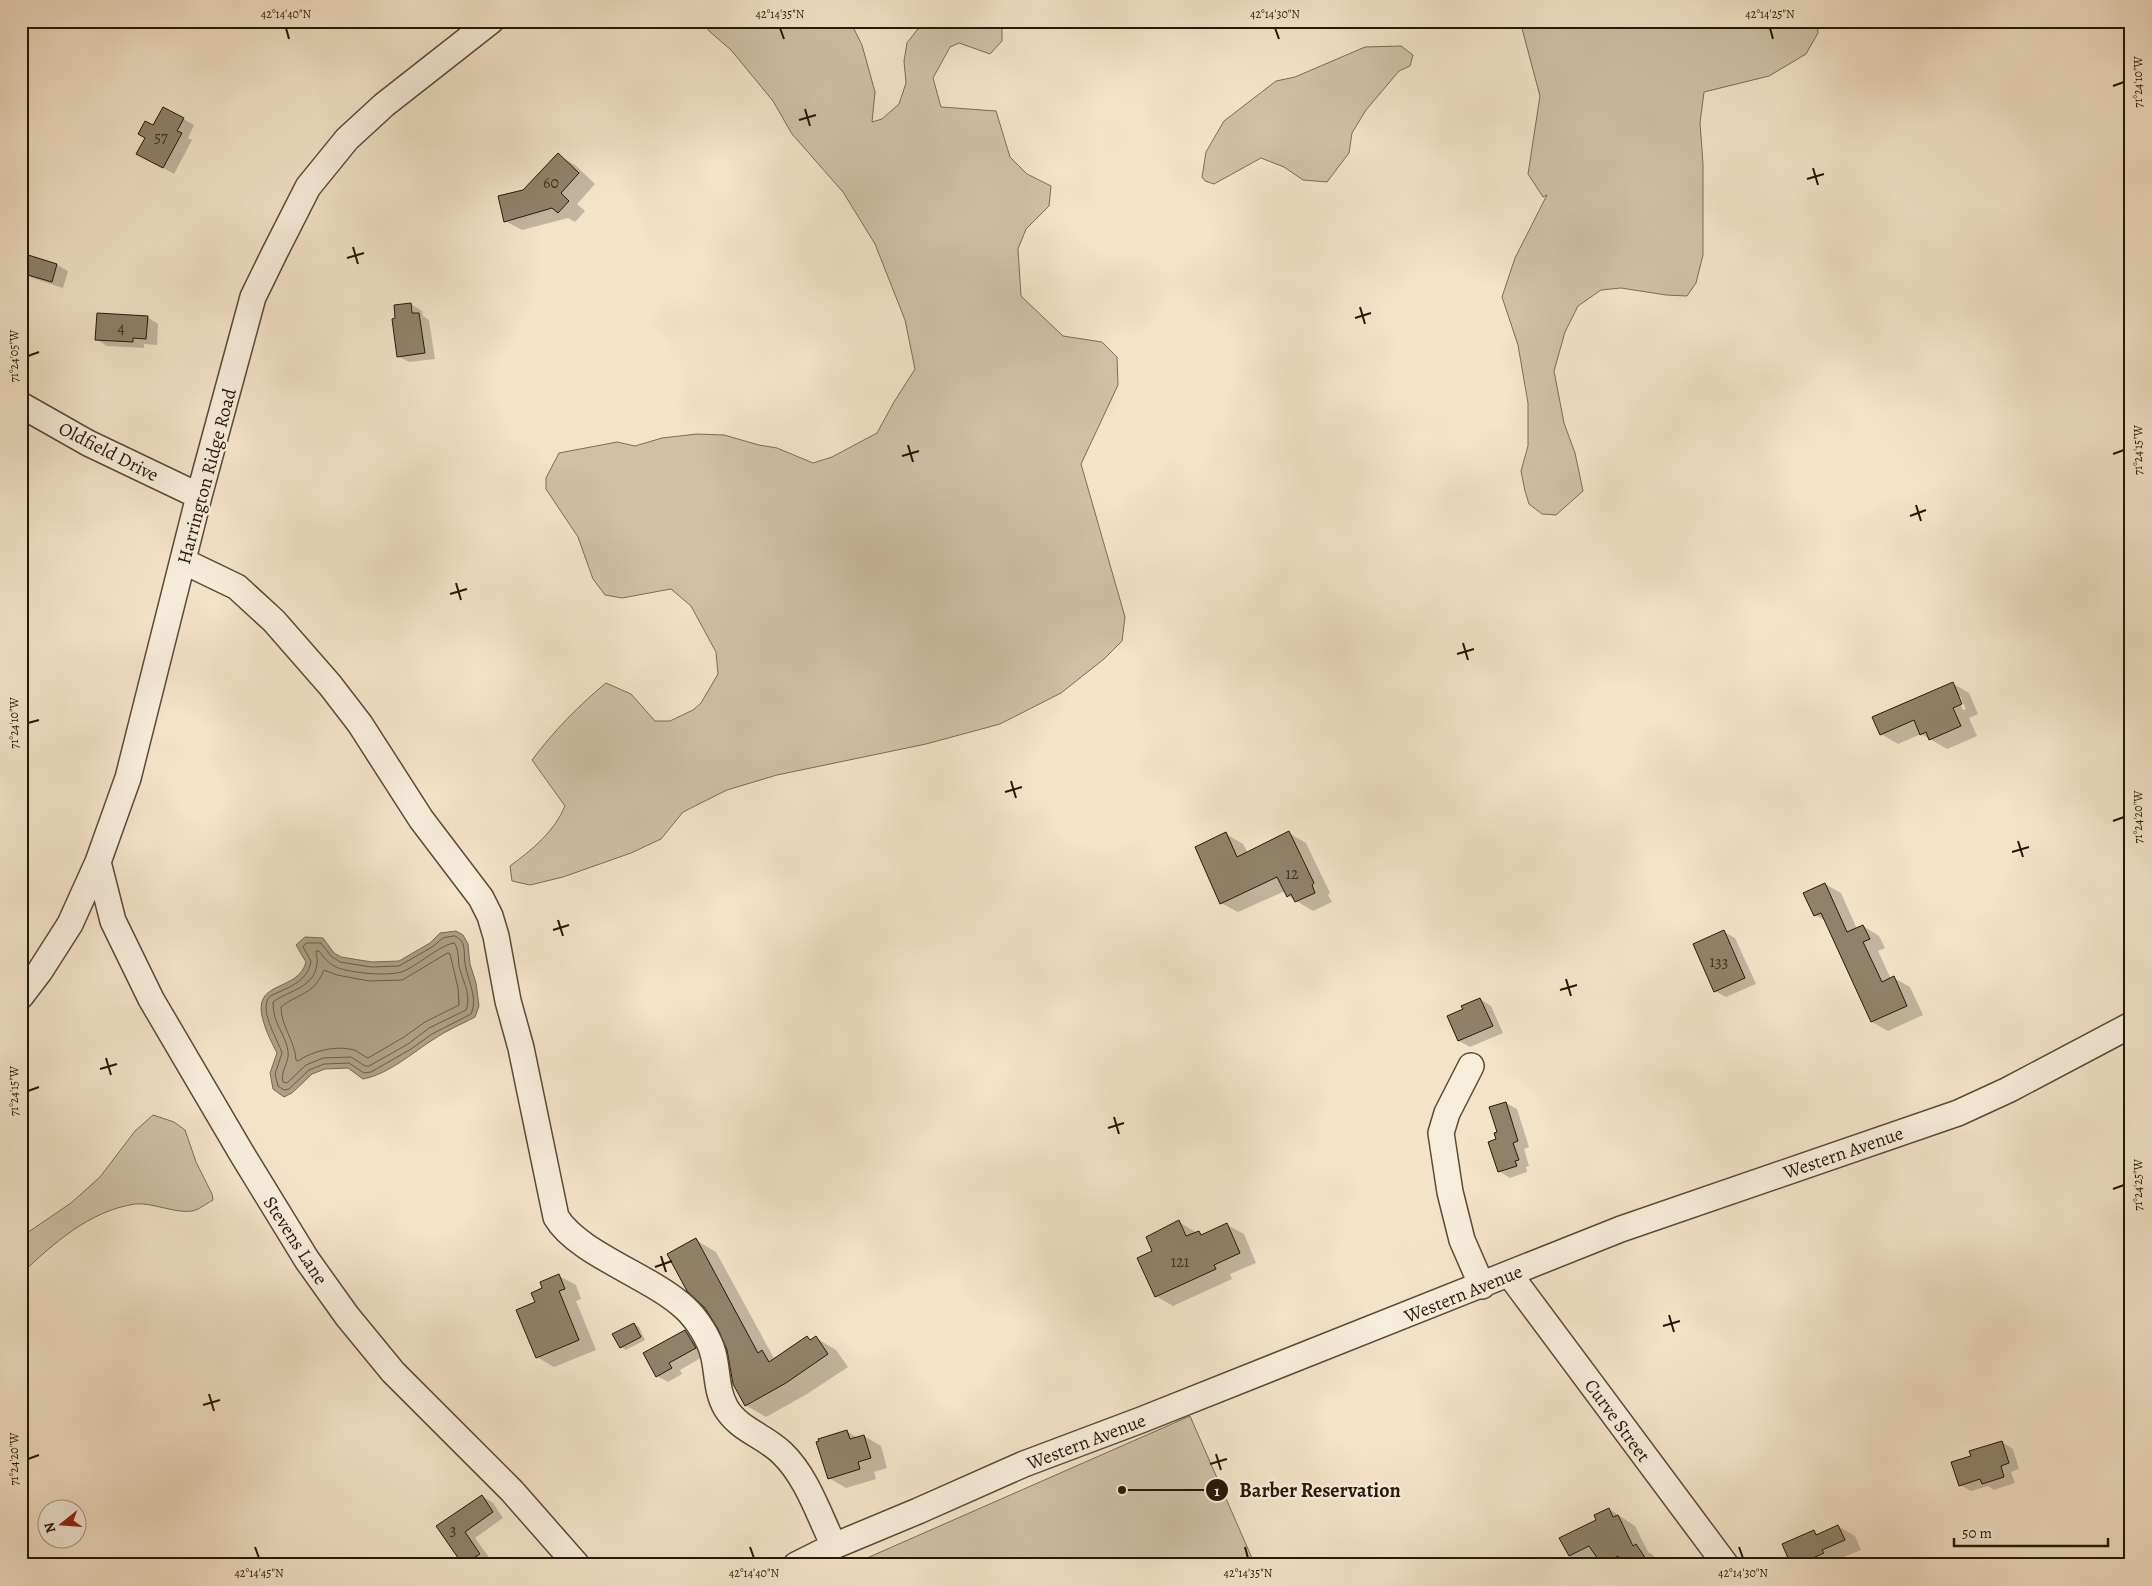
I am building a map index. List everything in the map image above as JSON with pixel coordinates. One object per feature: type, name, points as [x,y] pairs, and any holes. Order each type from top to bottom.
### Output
[{"type":"street","name":"Harrington Ridge Road","points":[[21,996],[40,971],[70,924],[98,862],[128,778],[199,496],[253,297],[292,216],[308,187],[347,139],[384,105],[491,21]]},
{"type":"street","name":"Oldfield Drive","points":[[21,404],[88,443],[199,496]]},
{"type":"street","points":[[184,561],[237,587],[274,621],[330,685],[360,724],[421,819],[481,898],[490,916],[496,936],[508,1001],[521,1048],[556,1218],[562,1228],[576,1238],[651,1283],[686,1309],[709,1342],[714,1354],[718,1388],[726,1408],[739,1424],[782,1453],[800,1477],[834,1546]]},
{"type":"street","name":"Stevens Lane","points":[[98,862],[113,921],[152,999],[242,1154],[307,1260],[347,1316],[393,1372],[512,1491],[577,1565]]},
{"type":"street","name":"Western Avenue","points":[[796,1565],[834,1546],[1024,1464],[1510,1275],[1621,1229],[1958,1113],[2008,1090],[2131,1025]]},
{"type":"street","points":[[1471,1066],[1447,1114],[1441,1133],[1450,1192],[1462,1240],[1482,1286]]},
{"type":"street","name":"Curve Street","points":[[1510,1275],[1726,1565]]},
{"type":"shaded area","points":[[704,21],[850,21],[862,45],[875,92],[872,122],[882,119],[899,104],[906,83],[904,61],[907,43],[917,30],[929,21],[1002,21],[1002,41],[990,54],[959,43],[950,47],[933,78],[941,107],[996,111],[1010,157],[1027,174],[1051,186],[1049,206],[1026,229],[1018,249],[1021,296],[1063,336],[1102,342],[1117,357],[1118,385],[1081,464],[1125,617],[1122,641],[1104,659],[1061,693],[1000,724],[926,744],[777,775],[727,790],[683,812],[661,839],[631,853],[563,877],[530,885],[512,881],[510,866],[549,832],[565,806],[532,760],[558,729],[586,700],[606,683],[631,694],[655,721],[670,721],[693,710],[701,703],[718,674],[716,652],[691,606],[671,589],[622,598],[605,595],[593,579],[578,537],[546,489],[546,478],[559,453],[617,442],[635,446],[662,438],[697,434],[724,435],[777,448],[813,463],[832,457],[877,433],[915,369],[905,320],[875,244],[843,192],[792,134],[773,101],[731,50],[709,31]]},
{"type":"shaded area","points":[[1520,21],[1817,21],[1818,33],[1806,54],[1769,76],[1704,92],[1700,123],[1703,164],[1703,255],[1696,283],[1687,296],[1666,295],[1621,288],[1601,290],[1578,306],[1565,332],[1554,371],[1564,423],[1575,453],[1583,491],[1556,515],[1542,514],[1529,504],[1525,491],[1521,471],[1528,446],[1528,403],[1518,345],[1502,297],[1515,258],[1547,195],[1543,197],[1528,174],[1540,96]]},
{"type":"shaded area","points":[[1401,46],[1413,55],[1410,66],[1399,71],[1366,110],[1352,133],[1349,153],[1327,182],[1303,180],[1284,167],[1261,158],[1214,184],[1205,181],[1202,177],[1206,152],[1224,121],[1276,81],[1295,77],[1365,47]]},
{"type":"shaded area","points":[[153,1115],[174,1122],[185,1130],[196,1162],[212,1194],[213,1200],[192,1211],[179,1211],[135,1204],[102,1214],[73,1230],[21,1274],[21,1237],[71,1203],[100,1177],[135,1131]]},
{"type":"shaded area","points":[[1190,1416],[1255,1565],[851,1565]]},
{"type":"water","points":[[456,931],[463,935],[468,944],[470,964],[476,983],[479,1006],[475,1017],[444,1033],[382,1073],[363,1079],[348,1068],[325,1069],[312,1074],[292,1093],[284,1097],[273,1089],[270,1073],[277,1053],[266,1029],[261,1007],[264,998],[269,992],[301,972],[306,962],[296,945],[305,937],[323,938],[334,953],[341,957],[372,962],[399,961],[430,943],[440,933]]},
{"type":"building","points":[[163,107],[184,118],[177,131],[182,133],[163,168],[136,154],[145,138],[138,134],[145,121],[153,125]]},
{"type":"building","points":[[558,153],[579,173],[561,193],[569,201],[558,213],[552,208],[504,222],[498,196],[523,190]]},
{"type":"building","points":[[25,254],[57,264],[52,282],[21,273]]},
{"type":"building","points":[[411,303],[412,313],[419,313],[425,353],[397,357],[392,319],[395,318],[394,305]]},
{"type":"building","points":[[97,313],[148,316],[146,339],[133,338],[133,342],[95,340]]},
{"type":"building","points":[[1953,682],[1962,704],[1953,708],[1961,726],[1929,740],[1926,732],[1920,735],[1914,720],[1880,735],[1872,717]]},
{"type":"building","points":[[1289,831],[1314,883],[1312,885],[1315,893],[1295,902],[1291,894],[1287,897],[1277,877],[1220,904],[1195,847],[1226,832],[1237,857]]},
{"type":"building","points":[[1825,883],[1847,932],[1863,925],[1870,939],[1863,942],[1882,982],[1894,976],[1907,1006],[1871,1022],[1821,913],[1814,916],[1803,893]]},
{"type":"building","points":[[1724,930],[1745,978],[1714,992],[1693,944]]},
{"type":"building","points":[[1480,998],[1493,1026],[1458,1041],[1447,1016],[1463,1009],[1461,1006]]},
{"type":"building","points":[[1506,1102],[1518,1141],[1513,1143],[1519,1160],[1515,1161],[1517,1166],[1498,1172],[1488,1142],[1496,1139],[1494,1133],[1497,1132],[1489,1107]]},
{"type":"building","points":[[1179,1220],[1186,1236],[1199,1231],[1201,1235],[1227,1223],[1240,1253],[1214,1265],[1216,1269],[1155,1297],[1137,1258],[1152,1251],[1146,1237]]},
{"type":"building","points":[[696,1238],[758,1353],[762,1350],[769,1362],[807,1336],[810,1340],[816,1336],[828,1354],[786,1383],[745,1406],[733,1384],[727,1350],[718,1329],[705,1308],[687,1291],[667,1254]]},
{"type":"building","points":[[559,1274],[565,1289],[559,1291],[579,1340],[536,1358],[516,1310],[535,1302],[531,1293],[542,1288],[540,1282]]},
{"type":"building","points":[[634,1323],[641,1337],[620,1348],[612,1334]]},
{"type":"building","points":[[685,1330],[696,1348],[669,1363],[672,1368],[656,1377],[643,1353]]},
{"type":"building","points":[[847,1430],[850,1439],[864,1435],[871,1458],[858,1462],[860,1469],[828,1479],[816,1442],[819,1441],[818,1439]]},
{"type":"building","points":[[2002,1441],[2009,1463],[2001,1466],[2004,1477],[1982,1484],[1980,1479],[1959,1486],[1951,1462],[1971,1456],[1969,1451]]},
{"type":"building","points":[[482,1495],[493,1512],[465,1532],[480,1554],[463,1565],[436,1526]]},
{"type":"building","points":[[1609,1508],[1613,1517],[1618,1515],[1633,1546],[1636,1544],[1650,1565],[1624,1565],[1618,1556],[1602,1565],[1589,1546],[1569,1556],[1559,1538],[1596,1520],[1594,1515]]},
{"type":"building","points":[[1838,1525],[1845,1540],[1822,1550],[1824,1553],[1797,1565],[1791,1565],[1782,1544],[1814,1530],[1816,1535]]},
{"type":"place","name":"Barber Reservation","points":[[1122,1490]]}]
